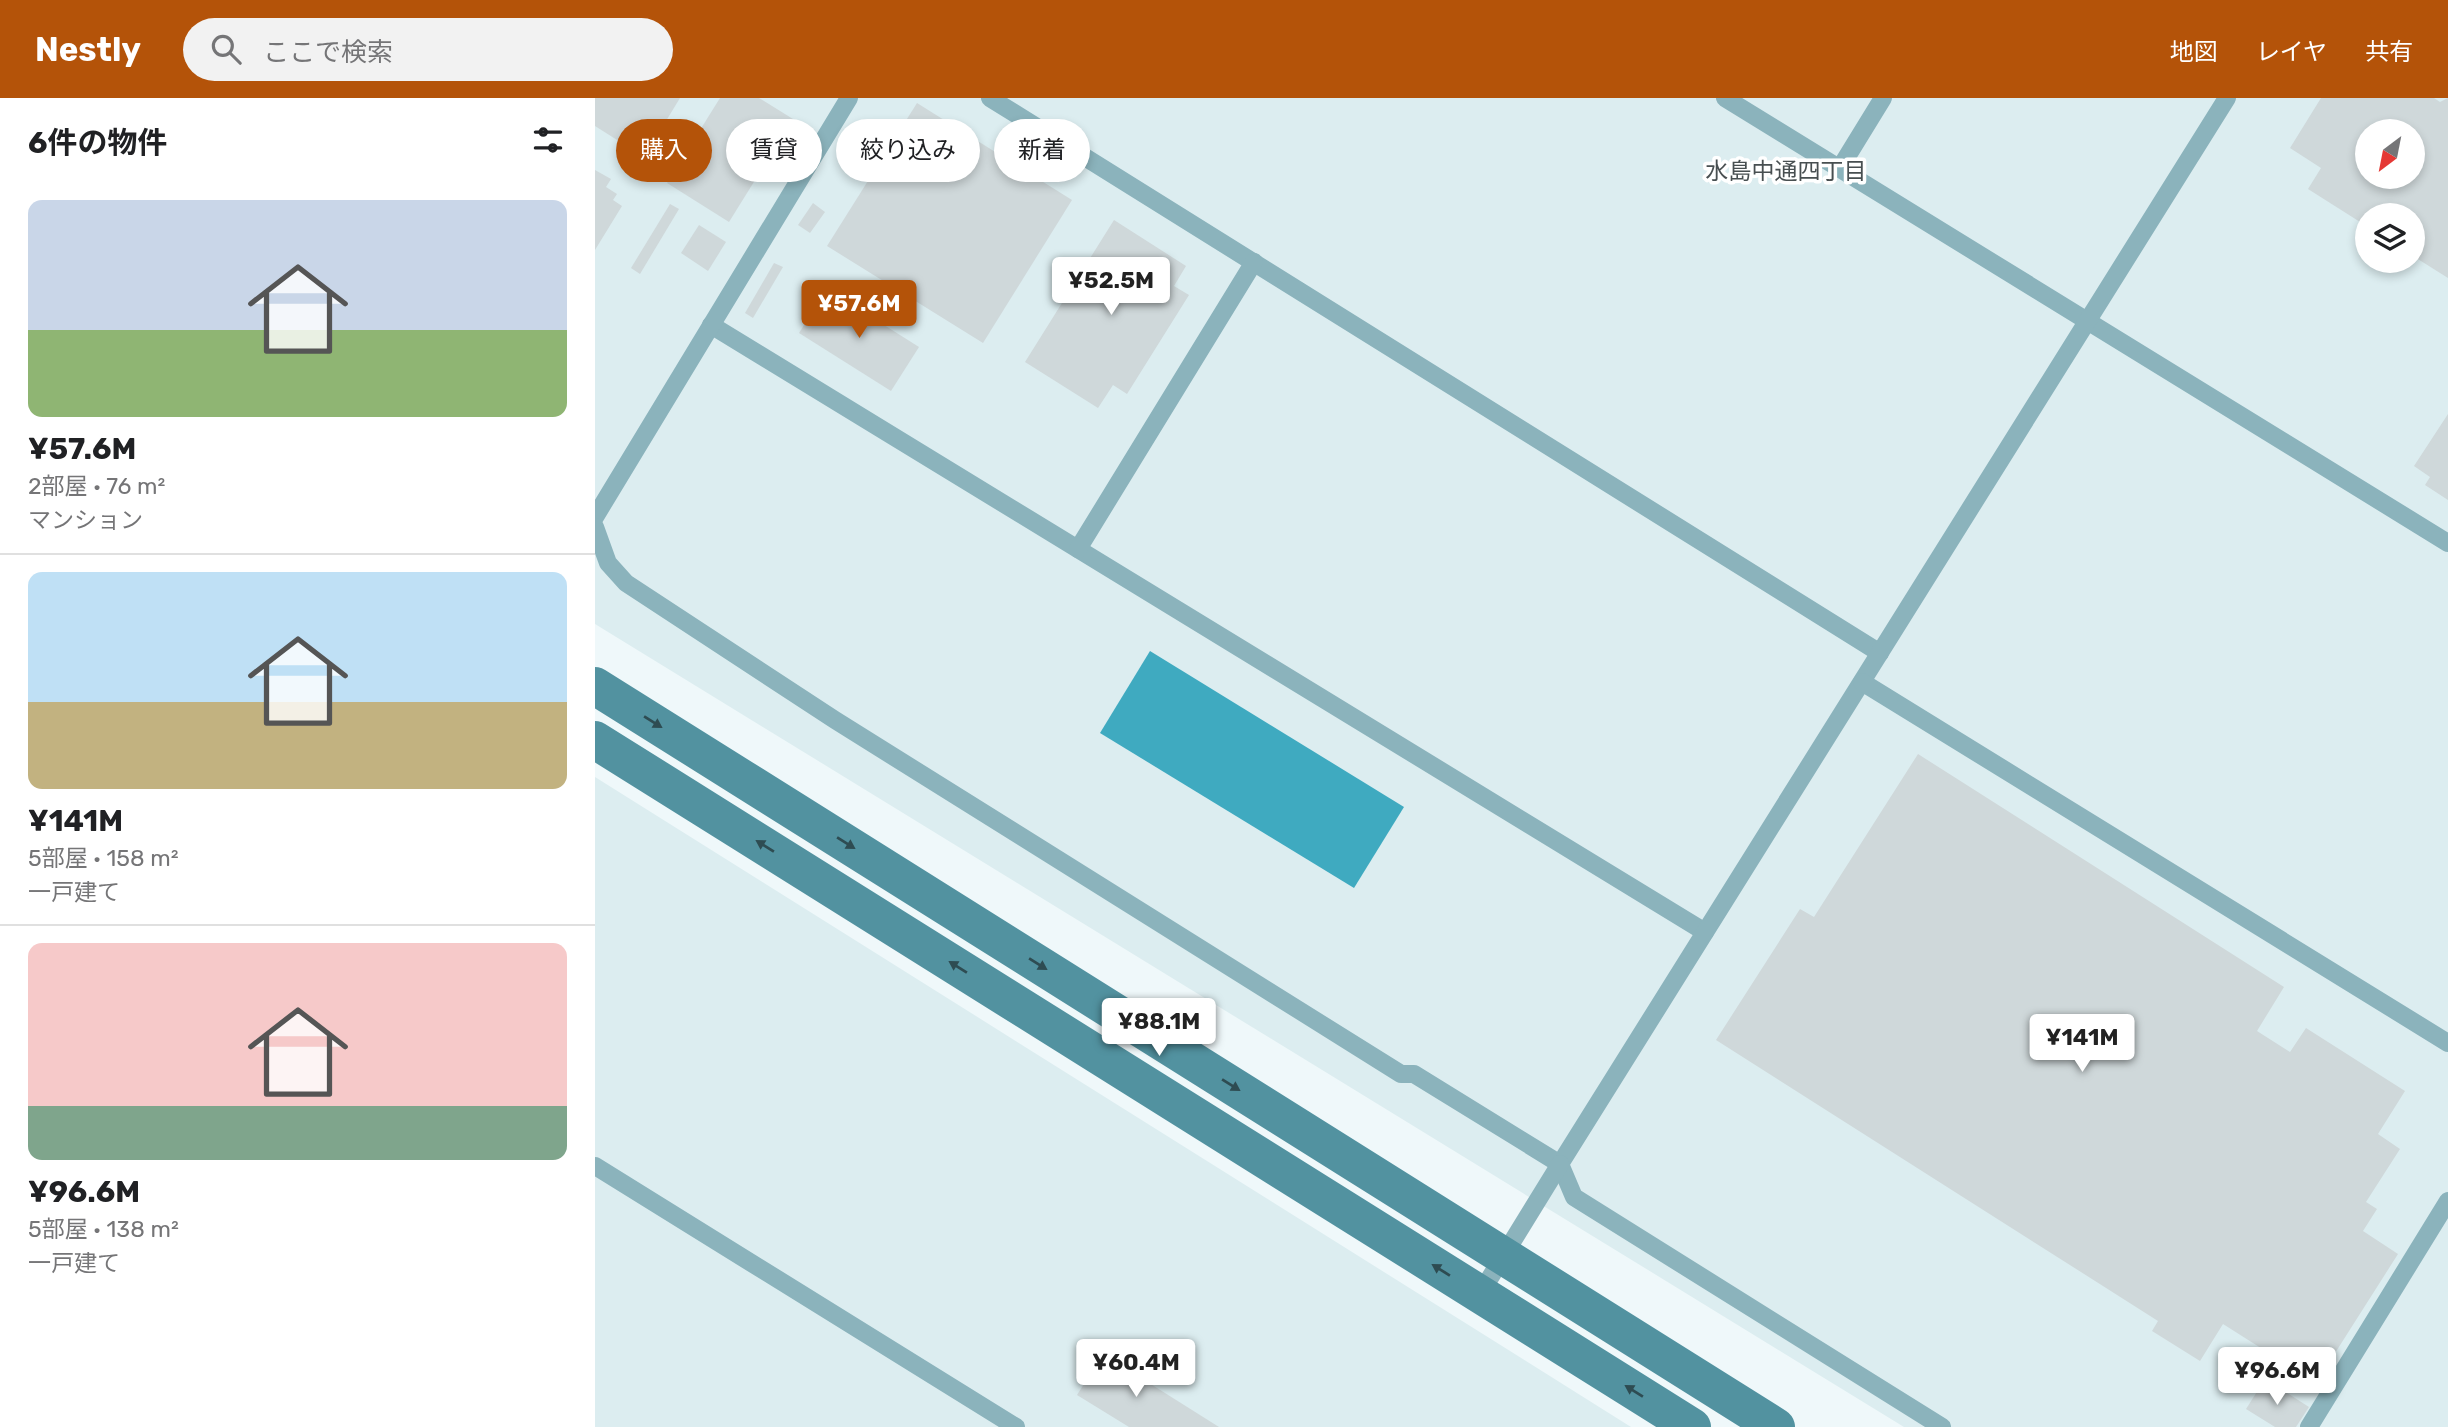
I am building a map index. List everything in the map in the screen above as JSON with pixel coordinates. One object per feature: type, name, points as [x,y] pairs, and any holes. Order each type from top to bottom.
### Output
[{"type":"street","points":[[595,686],[1776,1427]]},
{"type":"street","points":[[595,740],[1692,1427]]},
{"type":"lane","points":[[595,517],[849,98]]},
{"type":"lane","points":[[990,98],[1880,653]]},
{"type":"lane","points":[[1725,98],[2448,543]]},
{"type":"lane","points":[[1840,167],[1883,98]]},
{"type":"lane","points":[[1480,1294],[2227,98]]},
{"type":"lane","points":[[1078,549],[1254,262]]},
{"type":"lane","points":[[711,325],[1705,932]]},
{"type":"lane","points":[[595,527],[608,563],[626,583],[859,734],[1401,1074],[1414,1074],[1560,1164],[1574,1197],[1942,1427]]},
{"type":"lane","points":[[1862,682],[2448,1043]]},
{"type":"lane","points":[[595,1166],[1016,1427]]},
{"type":"lane","points":[[2309,1427],[2448,1201]]},
{"type":"shaded area","points":[[595,98],[2448,98],[2448,1427],[1904,1427],[595,624]]},
{"type":"shaded area","points":[[595,777],[1631,1427],[595,1427]]},
{"type":"water","points":[[1150,651],[1404,807],[1354,888],[1100,733]]},
{"type":"building","points":[[595,98],[680,98],[667,119],[616,119],[616,139],[595,126]]},
{"type":"building","points":[[720,98],[759,98],[793,119],[726,119],[726,182],[754,182],[729,222],[667,183],[712,182],[712,119],[707,119]]},
{"type":"building","points":[[2321,98],[2434,98],[2440,102],[2448,98],[2448,278],[2425,264],[2425,203],[2355,203],[2355,219],[2308,189],[2321,168],[2290,148]]},
{"type":"building","points":[[917,103],[943,119],[907,119]]},
{"type":"building","points":[[980,142],[994,151],[994,182],[1043,182],[1072,200],[983,343],[827,246],[867,182],[980,182]]},
{"type":"building","points":[[595,170],[611,179],[606,187],[617,194],[613,200],[622,206],[595,250]]},
{"type":"building","points":[[813,203],[825,212],[810,233],[798,225]]},
{"type":"building","points":[[670,204],[679,209],[640,274],[631,268]]},
{"type":"building","points":[[1114,220],[1186,266],[1174,286],[1189,295],[1127,394],[1113,385],[1098,408],[1025,362]]},
{"type":"building","points":[[699,225],[726,242],[708,271],[681,253]]},
{"type":"building","points":[[774,263],[783,267],[753,318],[745,313]]},
{"type":"building","points":[[827,289],[919,347],[891,391],[799,333]]},
{"type":"building","points":[[2448,414],[2448,500],[2425,485],[2430,477],[2414,466]]},
{"type":"building","points":[[1918,754],[2284,987],[2257,1031],[2290,1052],[2306,1028],[2405,1091],[2378,1134],[2400,1149],[2366,1202],[2377,1209],[2363,1231],[2398,1254],[2316,1383],[2223,1324],[2200,1361],[2152,1331],[2158,1321],[1716,1040],[1800,909],[1814,917]]},
{"type":"building","points":[[1103,1354],[1219,1427],[1129,1427],[1077,1395]]},
{"type":"building","points":[[2265,1379],[2309,1407],[2296,1427],[2275,1427],[2246,1409]]},
{"type":"district","name":"水島中通四丁目","points":[[1786,171]]}]
